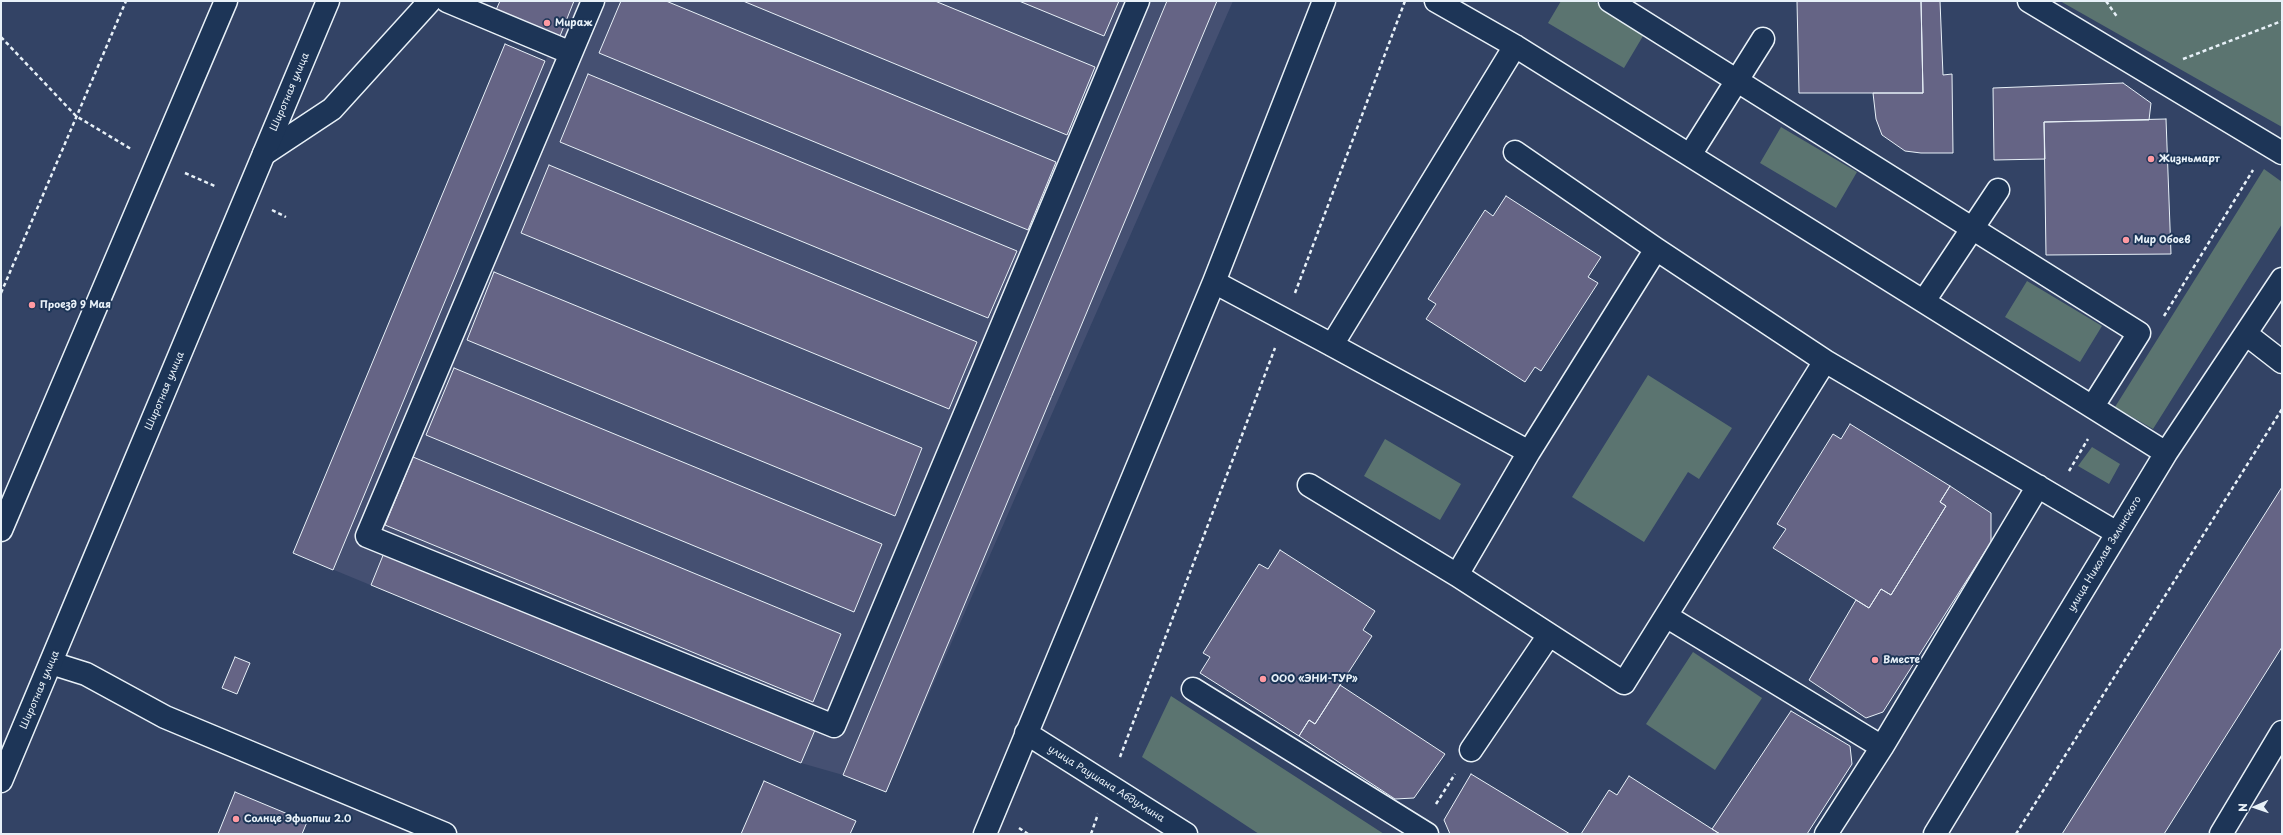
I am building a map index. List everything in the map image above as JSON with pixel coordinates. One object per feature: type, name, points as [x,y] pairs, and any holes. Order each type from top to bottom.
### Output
[{"type":"street","points":[[1,530],[226,1]]},
{"type":"street","name":"Широтная улица","points":[[1,780],[328,1]]},
{"type":"street","points":[[264,154],[332,109],[430,1]]},
{"type":"street","points":[[447,1],[571,53]]},
{"type":"street","points":[[593,1],[367,536],[834,726],[1138,1]]},
{"type":"street","points":[[985,834],[1214,282],[1324,1]]},
{"type":"street","points":[[1436,1],[1515,46],[2166,453]]},
{"type":"street","points":[[1610,1],[2139,333],[2092,406]]},
{"type":"street","points":[[2029,1],[2282,153]]},
{"type":"street","points":[[1690,155],[1763,39]]},
{"type":"street","points":[[1332,345],[1515,46]]},
{"type":"street","points":[[1515,152],[1656,250],[1825,361],[2118,533]]},
{"type":"street","points":[[1924,301],[1998,190]]},
{"type":"street","points":[[1458,575],[1530,452],[1656,250]]},
{"type":"street","name":"улица Николая Зелинского","points":[[1935,834],[2166,453],[2282,279]]},
{"type":"street","points":[[1214,282],[1530,452]]},
{"type":"street","points":[[2246,334],[2282,362]]},
{"type":"street","points":[[1309,485],[1458,575],[1624,683],[1825,361]]},
{"type":"street","points":[[1826,834],[1882,747],[2038,486]]},
{"type":"street","points":[[1666,616],[1882,747]]},
{"type":"street","points":[[1471,750],[1549,635]]},
{"type":"street","points":[[51,662],[86,674],[165,717],[445,834]]},
{"type":"street","points":[[1193,689],[1423,832]]},
{"type":"street","points":[[2221,834],[2282,732]]},
{"type":"street","name":"улица Раушана Абдуллина","points":[[1026,733],[1186,834]]},
{"type":"path","points":[[1,293],[126,1]]},
{"type":"path","points":[[1091,834],[1405,1]]},
{"type":"path","points":[[2177,62],[2282,21]]},
{"type":"path","points":[[1,37],[76,116]]},
{"type":"path","points":[[2016,834],[2282,409]]},
{"type":"path","points":[[1423,832],[1471,750]]},
{"type":"shaded area","points":[[574,1],[1233,1],[886,792],[843,775],[801,763],[293,553],[505,44],[545,61],[560,36]]},
{"type":"green space","points":[[1561,1],[1594,1],[1646,31],[1624,68],[1548,23]]},
{"type":"green space","points":[[2060,1],[2282,1],[2282,127]]},
{"type":"green space","points":[[1781,127],[1857,172],[1836,208],[1760,163]]},
{"type":"green space","points":[[2264,169],[2282,182],[2282,224],[2153,429],[2115,407]]},
{"type":"green space","points":[[2027,281],[2102,326],[2080,362],[2005,317]]},
{"type":"green space","points":[[1648,375],[1732,428],[1699,479],[1688,472],[1644,542],[1572,497]]},
{"type":"green space","points":[[1385,439],[1461,484],[1440,520],[1364,476]]},
{"type":"green space","points":[[2092,447],[2120,464],[2109,484],[2078,466]]},
{"type":"green space","points":[[1693,652],[1762,698],[1715,770],[1646,724]]},
{"type":"green space","points":[[1171,696],[1384,834],[1259,834],[1142,757]]},
{"type":"building","name":"Мираж","points":[[500,1],[574,1],[560,36],[496,10]]},
{"type":"building","points":[[621,1],[666,1],[1056,162],[1028,230],[599,53]]},
{"type":"building","points":[[743,1],[935,1],[1095,67],[1067,135]]},
{"type":"building","points":[[1019,1],[1119,1],[1104,36]]},
{"type":"building","points":[[1167,1],[1217,1],[886,792],[843,775]]},
{"type":"building","points":[[1797,1],[1921,1],[1923,93],[1799,93]]},
{"type":"building","points":[[1921,1],[1940,1],[1943,75],[1952,74],[1953,153],[1921,153],[1905,151],[1882,135],[1876,119],[1873,93],[1923,93]]},
{"type":"building","points":[[505,44],[545,61],[333,570],[293,553]]},
{"type":"building","points":[[588,74],[1017,251],[988,318],[560,142]]},
{"type":"building","points":[[2123,83],[2151,103],[2149,120],[2044,122],[2045,159],[1994,160],[1993,88]]},
{"type":"building","points":[[2166,119],[2171,254],[2046,255],[2044,122]]},
{"type":"building","points":[[549,165],[977,342],[949,409],[521,233]]},
{"type":"building","points":[[1506,196],[1601,257],[1588,277],[1598,283],[1541,371],[1535,367],[1525,382],[1426,319],[1436,304],[1428,299],[1485,210],[1493,216]]},
{"type":"building","points":[[494,272],[922,448],[895,516],[467,340]]},
{"type":"building","points":[[454,368],[882,544],[854,612],[426,435]]},
{"type":"building","points":[[1850,424],[1950,486],[1940,502],[1946,506],[1891,595],[1881,589],[1869,608],[1773,548],[1786,529],[1777,524],[1833,434],[1841,439]]},
{"type":"building","points":[[413,457],[841,634],[813,702],[385,525]]},
{"type":"building","points":[[1950,486],[1991,513],[1991,542],[1883,712],[1866,718],[1809,680],[1856,600],[1869,608],[1881,589],[1891,595],[1946,506],[1940,502]]},
{"type":"building","points":[[2282,487],[2282,647],[2164,834],[2062,834]]},
{"type":"building","points":[[1280,550],[1375,611],[1363,630],[1372,636],[1315,724],[1309,720],[1299,736],[1200,673],[1210,657],[1203,653],[1259,564],[1268,569]]},
{"type":"building","points":[[384,553],[815,730],[801,763],[371,585]]},
{"type":"building","points":[[235,657],[250,663],[237,694],[222,688]]},
{"type":"building","points":[[1340,685],[1445,754],[1414,798],[1395,799],[1299,736],[1309,720],[1315,724]]},
{"type":"building","points":[[1791,711],[1850,746],[1852,764],[1807,834],[1720,834],[1712,829]]},
{"type":"building","points":[[1471,774],[1570,834],[1450,834],[1444,820]]},
{"type":"building","points":[[1629,776],[1720,834],[1581,834],[1609,790],[1617,795]]},
{"type":"building","points":[[764,781],[856,821],[850,834],[741,834]]},
{"type":"building","points":[[235,792],[307,822],[302,834],[218,834]]},
{"type":"place","name":"Мираж","points":[[547,23]]},
{"type":"place","name":"Жизньмарт","points":[[2151,159]]},
{"type":"place","name":"Мир Обоев","points":[[2126,240]]},
{"type":"place","name":"Проезд 9 Мая","points":[[32,305]]},
{"type":"place","name":"Вместе","points":[[1875,660]]},
{"type":"place","name":"ООО «ЭНИ-ТУР»","points":[[1263,679]]},
{"type":"place","name":"Солнце Эфиопии 2.0","points":[[236,819]]}]
